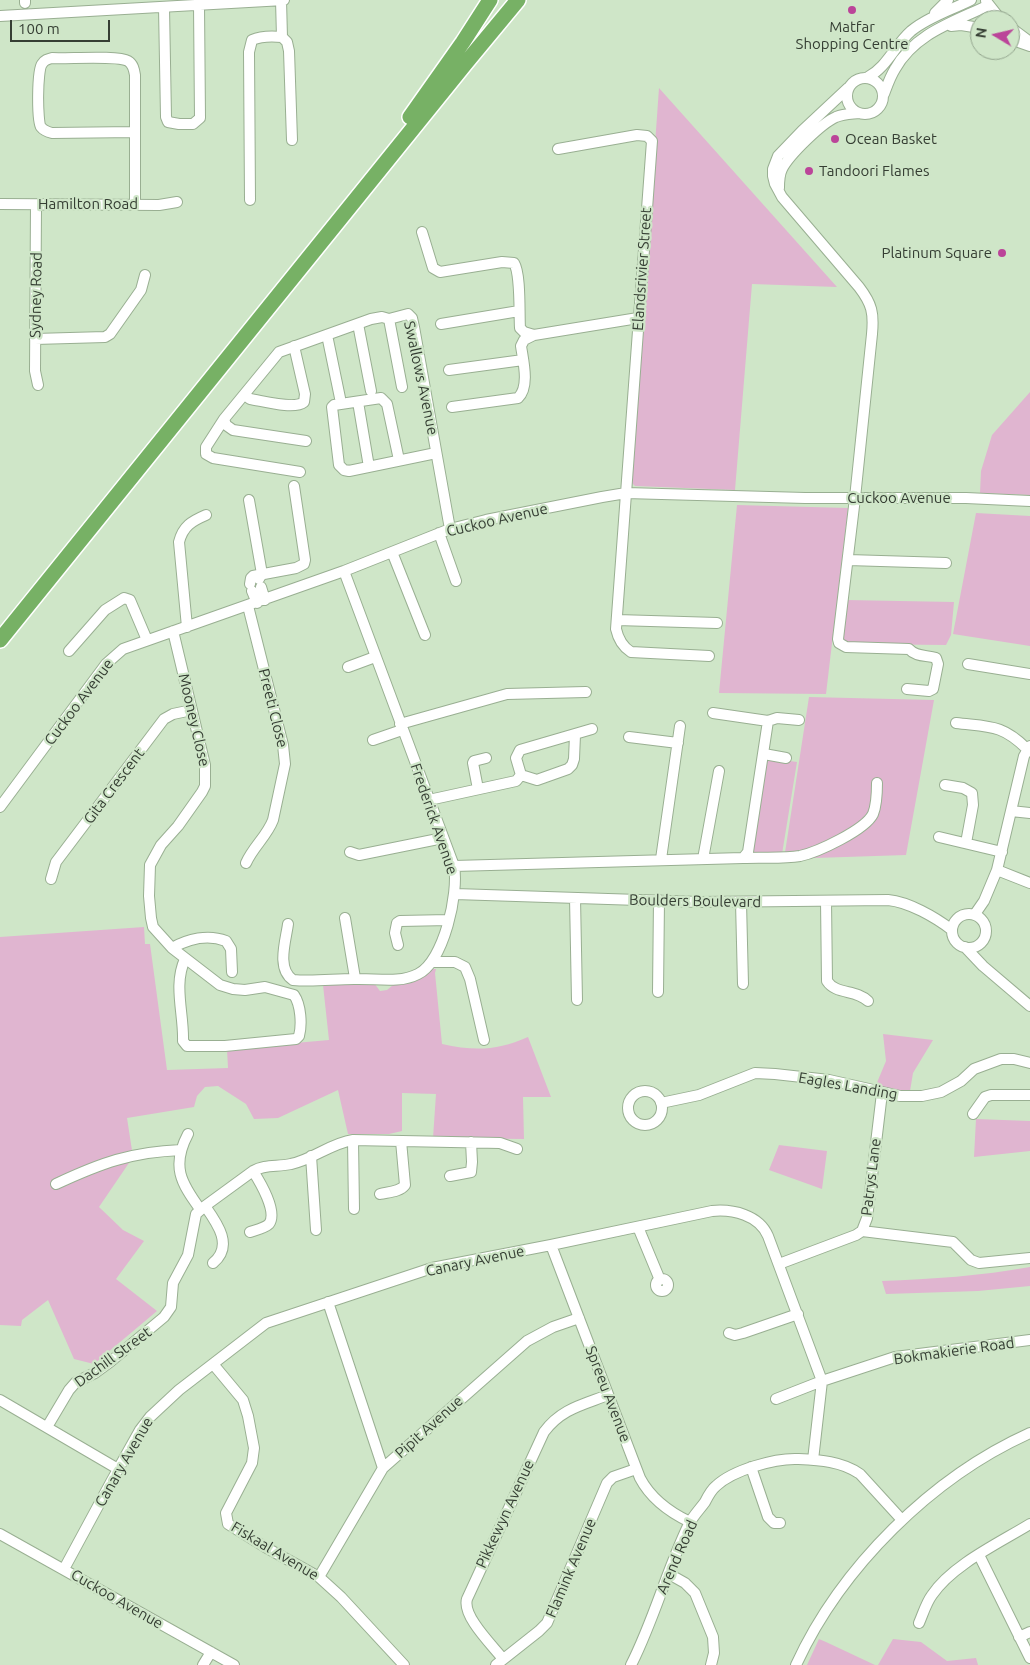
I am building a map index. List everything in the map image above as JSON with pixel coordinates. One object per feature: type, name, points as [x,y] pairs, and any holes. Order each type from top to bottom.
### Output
[{"type":"highway","points":[[357,197],[490,0]]},
{"type":"highway","points":[[0,640],[518,0]]},
{"type":"street","points":[[0,16],[282,0],[282,37],[287,42],[289,51],[292,140]]},
{"type":"street","points":[[927,20],[948,0]]},
{"type":"street","points":[[907,689],[929,691],[933,689],[938,664],[936,658],[913,654],[909,649],[846,647],[839,643],[838,634],[855,498],[872,334],[872,309],[860,287],[799,219],[779,192],[774,184],[773,169],[778,156],[802,131],[857,79],[868,77],[882,67],[912,30],[927,20],[969,0]]},
{"type":"street","points":[[164,8],[166,117],[168,122],[193,124],[200,118],[199,5]]},
{"type":"street","points":[[848,88],[847,94],[850,106],[864,115],[872,113],[877,110],[883,100],[895,69],[907,52],[920,39],[936,30],[970,19]]},
{"type":"street","points":[[936,30],[961,25],[970,26]]},
{"type":"street","points":[[250,200],[250,45],[252,40],[257,38],[282,37]]},
{"type":"street","points":[[135,132],[52,132],[44,130],[39,121],[39,74],[41,64],[47,59],[52,58],[115,59],[130,63],[133,67],[135,75],[135,132],[135,204]]},
{"type":"street","points":[[868,77],[879,83],[884,94]]},
{"type":"street","points":[[779,192],[781,172],[793,155],[830,120],[844,114],[859,113]]},
{"type":"street","name":"Elandsrivier Street","points":[[558,150],[637,135],[647,136],[652,142],[617,634],[625,648],[631,652],[709,656]]},
{"type":"street","name":"Hamilton Road","points":[[0,204],[159,205],[177,202]]},
{"type":"street","name":"Sydney Road","points":[[36,205],[35,371],[38,385]]},
{"type":"street","points":[[422,232],[433,268],[440,272],[502,262],[514,263],[517,266],[520,328],[534,336]]},
{"type":"street","points":[[35,338],[105,338],[110,334],[141,290],[145,275]]},
{"type":"street","points":[[441,324],[519,311]]},
{"type":"street","name":"Swallows Avenue","points":[[300,472],[213,458],[208,456],[206,447],[224,419],[279,352],[382,317],[389,319],[406,314],[410,315],[450,529]]},
{"type":"street","points":[[452,407],[518,398],[524,388],[521,346],[524,340],[534,336],[638,318]]},
{"type":"street","points":[[389,319],[402,387]]},
{"type":"street","points":[[358,324],[371,392]]},
{"type":"street","points":[[327,335],[340,398]]},
{"type":"street","points":[[246,393],[246,396],[250,398],[291,405],[299,406],[304,402],[305,394],[294,346]]},
{"type":"street","points":[[449,370],[523,360]]},
{"type":"street","points":[[399,460],[387,404],[381,398],[334,405],[332,407],[339,464],[344,470],[349,471],[436,453]]},
{"type":"street","points":[[358,402],[369,467]]},
{"type":"street","points":[[224,419],[226,425],[233,430],[306,441]]},
{"type":"street","points":[[257,583],[304,564],[305,560],[294,486]]},
{"type":"street","name":"Cuckoo Avenue","points":[[0,807],[111,658],[123,649],[257,603],[450,529],[486,520],[626,493],[805,498],[966,498],[1030,501]]},
{"type":"street","name":"Preeti Close","points":[[246,863],[251,852],[271,826],[285,764],[257,603],[257,583],[249,500]]},
{"type":"street","points":[[187,627],[179,542],[181,533],[188,524],[206,515]]},
{"type":"street","points":[[439,533],[456,581]]},
{"type":"street","points":[[392,552],[425,635]]},
{"type":"street","points":[[848,560],[946,563]]},
{"type":"street","name":"Frederick Avenue","points":[[344,571],[454,866],[456,879],[455,894],[449,920],[432,962]]},
{"type":"street","points":[[69,651],[105,610],[124,598],[130,600],[147,640]]},
{"type":"street","points":[[617,620],[718,623]]},
{"type":"street","name":"Mooney Close","points":[[173,632],[205,765],[205,786],[178,826],[154,856],[149,874],[149,896],[153,928],[185,959],[226,988],[245,990],[265,988],[289,993],[297,999],[299,1036],[296,1039],[225,1046],[187,1046],[183,1041],[180,992],[180,978],[185,959]]},
{"type":"street","points":[[348,667],[375,657]]},
{"type":"street","points":[[968,664],[1030,674]]},
{"type":"street","points":[[373,740],[401,727],[508,694],[586,692]]},
{"type":"street","name":"Gita Crescent","points":[[51,879],[56,862],[164,719],[173,714],[192,710]]},
{"type":"street","points":[[714,713],[768,721],[777,718],[799,720]]},
{"type":"street","points":[[743,858],[748,852],[768,721]]},
{"type":"street","points":[[956,723],[1004,730],[1029,748],[997,870],[978,917],[986,932],[980,944],[983,966]]},
{"type":"street","points":[[661,860],[680,726]]},
{"type":"street","points":[[521,775],[516,758],[520,750],[592,730]]},
{"type":"street","points":[[521,775],[538,780],[568,769],[574,759],[575,734]]},
{"type":"street","points":[[629,737],[678,744]]},
{"type":"street","points":[[764,754],[786,758]]},
{"type":"street","points":[[478,789],[473,763],[474,761],[486,758]]},
{"type":"street","points":[[703,859],[719,771]]},
{"type":"street","points":[[429,800],[516,781],[521,775]]},
{"type":"street","points":[[454,866],[801,856],[855,831],[863,825],[872,814],[877,795],[877,783]]},
{"type":"street","points":[[945,785],[963,788],[972,793],[973,805],[966,843]]},
{"type":"street","points":[[1012,811],[1030,813]]},
{"type":"street","points":[[939,837],[1002,852]]},
{"type":"street","points":[[350,852],[359,854],[443,838]]},
{"type":"street","points":[[997,870],[1030,884]]},
{"type":"street","name":"Boulders Boulevard","points":[[455,894],[741,902],[896,900],[933,916],[952,930]]},
{"type":"street","points":[[575,898],[577,1000]]},
{"type":"street","points":[[658,992],[659,900]]},
{"type":"street","points":[[826,901],[827,981],[834,989],[862,995],[868,1001]]},
{"type":"street","points":[[741,902],[743,984]]},
{"type":"street","points":[[978,917],[963,915],[956,919],[952,930],[956,943],[965,948],[1030,1006]]},
{"type":"street","name":"Boulders Boulevard","points":[[933,916],[956,919]]},
{"type":"street","points":[[345,918],[355,978]]},
{"type":"street","points":[[398,945],[396,927],[400,921],[449,920]]},
{"type":"street","points":[[288,924],[284,958],[285,969],[290,978],[298,981],[355,978],[398,980],[410,978],[420,973],[432,962],[455,962],[464,967],[470,979],[484,1040]]},
{"type":"street","points":[[172,948],[182,942],[192,940],[222,939],[229,944],[231,949],[232,972]]},
{"type":"street","points":[[965,948],[980,944]]},
{"type":"street","name":"Eagles Landing","points":[[661,1103],[699,1094],[755,1073],[829,1080],[900,1096],[932,1095],[961,1081],[974,1069],[982,1065],[1008,1058],[1030,1063]]},
{"type":"street","name":"Patrys Lane","points":[[779,1264],[849,1238],[862,1231],[867,1218],[882,1093]]},
{"type":"street","points":[[973,1114],[985,1097],[991,1095],[1030,1095]]},
{"type":"street","points":[[188,1134],[181,1150],[179,1172],[181,1179],[217,1226],[223,1242],[224,1249],[221,1256],[213,1263]]},
{"type":"street","points":[[203,1207],[260,1167],[294,1164],[343,1142],[352,1140],[500,1143],[517,1149]]},
{"type":"street","points":[[352,1140],[354,1209]]},
{"type":"street","points":[[380,1194],[398,1190],[405,1185],[401,1141]]},
{"type":"street","points":[[450,1176],[471,1172],[471,1142]]},
{"type":"street","points":[[56,1184],[92,1167],[127,1155],[181,1150]]},
{"type":"street","points":[[311,1156],[316,1230]]},
{"type":"street","points":[[250,1232],[270,1223],[271,1216],[268,1200],[253,1171]]},
{"type":"street","name":"Dachill Street","points":[[47,1426],[76,1382],[95,1373],[110,1362],[168,1313],[173,1283],[186,1262],[196,1214],[203,1207]]},
{"type":"street","name":"Canary Avenue","points":[[64,1569],[118,1469],[144,1424],[153,1413],[179,1390],[266,1323],[432,1268],[551,1246],[712,1211],[732,1211],[752,1219],[762,1226],[779,1264],[822,1381],[813,1460]]},
{"type":"street","points":[[638,1227],[660,1280]]},
{"type":"street","points":[[862,1231],[954,1242],[971,1260],[979,1263],[1030,1258]]},
{"type":"street","name":"Spreeu Avenue","points":[[551,1246],[636,1468],[646,1489],[676,1515],[690,1522]]},
{"type":"street","points":[[328,1302],[382,1468]]},
{"type":"street","points":[[729,1333],[743,1333],[798,1314]]},
{"type":"street","name":"Pipit Avenue","points":[[319,1577],[382,1468],[521,1346],[538,1334],[579,1318]]},
{"type":"street","name":"Bokmakierie Road","points":[[776,1399],[822,1381],[895,1357],[1030,1340]]},
{"type":"street","name":"Fiskaal Avenue","points":[[213,1364],[243,1400],[254,1448],[252,1462],[226,1513],[228,1524],[319,1577],[341,1597],[404,1665]]},
{"type":"street","name":"Pikkewyn Avenue","points":[[499,1662],[468,1615],[465,1605],[467,1598],[544,1432],[557,1416],[608,1395]]},
{"type":"street","points":[[0,1400],[118,1469]]},
{"type":"street","points":[[796,1665],[841,1589],[861,1564],[902,1520],[956,1476],[991,1453],[1030,1433]]},
{"type":"street","name":"Arend Road","points":[[630,1665],[690,1522],[716,1486],[768,1461],[780,1459],[813,1460],[838,1464],[852,1468],[874,1488],[902,1520]]},
{"type":"street","name":"Flamink Avenue","points":[[499,1662],[540,1631],[547,1623],[607,1483],[613,1477],[636,1468]]},
{"type":"street","points":[[751,1468],[768,1517],[774,1523],[780,1523]]},
{"type":"street","points":[[919,1623],[926,1605],[938,1586],[955,1571],[1030,1524]]},
{"type":"street","name":"Cuckoo Avenue","points":[[0,1534],[234,1665]]},
{"type":"street","points":[[979,1555],[1030,1658]]},
{"type":"street","points":[[669,1574],[685,1582],[695,1593],[713,1637],[714,1653],[711,1665]]},
{"type":"street","points":[[1020,1637],[1030,1632]]},
{"type":"street","points":[[203,1665],[211,1652]]},
{"type":"shaded area","points":[[659,88],[837,287],[752,284],[735,490],[635,486],[631,482]]},
{"type":"shaded area","points":[[1030,392],[1030,495],[980,493],[981,471],[992,435]]},
{"type":"shaded area","points":[[737,505],[848,508],[826,694],[719,693]]},
{"type":"shaded area","points":[[976,513],[1030,516],[1030,646],[953,634]]},
{"type":"shaded area","points":[[846,600],[954,602],[951,635],[946,645],[846,644],[843,641]]},
{"type":"shaded area","points":[[809,697],[934,700],[906,855],[784,859]]},
{"type":"shaded area","points":[[766,759],[797,762],[782,854],[750,855]]},
{"type":"shaded area","points":[[144,927],[145,944],[150,944],[167,1070],[228,1068],[227,1049],[329,1040],[323,985],[374,983],[380,991],[387,990],[393,985],[411,983],[432,969],[436,969],[442,1044],[475,1049],[506,1045],[528,1037],[551,1097],[523,1097],[524,1139],[433,1138],[436,1094],[402,1093],[402,1131],[389,1134],[348,1134],[338,1090],[278,1118],[254,1119],[246,1104],[218,1086],[205,1087],[197,1096],[194,1107],[127,1118],[133,1157],[99,1207],[123,1230],[144,1241],[116,1279],[157,1311],[94,1364],[74,1359],[48,1300],[22,1320],[21,1326],[0,1325],[0,937]]},
{"type":"shaded area","points":[[883,1034],[933,1040],[913,1073],[910,1091],[888,1089],[876,1085],[886,1061]]},
{"type":"shaded area","points":[[976,1119],[1030,1121],[1030,1151],[974,1157]]},
{"type":"shaded area","points":[[779,1145],[827,1151],[822,1189],[769,1170]]},
{"type":"shaded area","points":[[1030,1267],[1030,1286],[978,1291],[886,1294],[882,1281],[956,1277]]},
{"type":"shaded area","points":[[819,1639],[826,1642],[875,1665],[807,1665]]},
{"type":"shaded area","points":[[893,1639],[921,1642],[947,1661],[976,1658],[978,1665],[878,1665]]},
{"type":"place","name":"Matfar Shopping Centre","points":[[852,10]]},
{"type":"place","name":"Ocean Basket","points":[[835,139]]},
{"type":"place","name":"Tandoori Flames","points":[[809,171]]},
{"type":"place","name":"Platinum Square","points":[[1002,253]]}]
